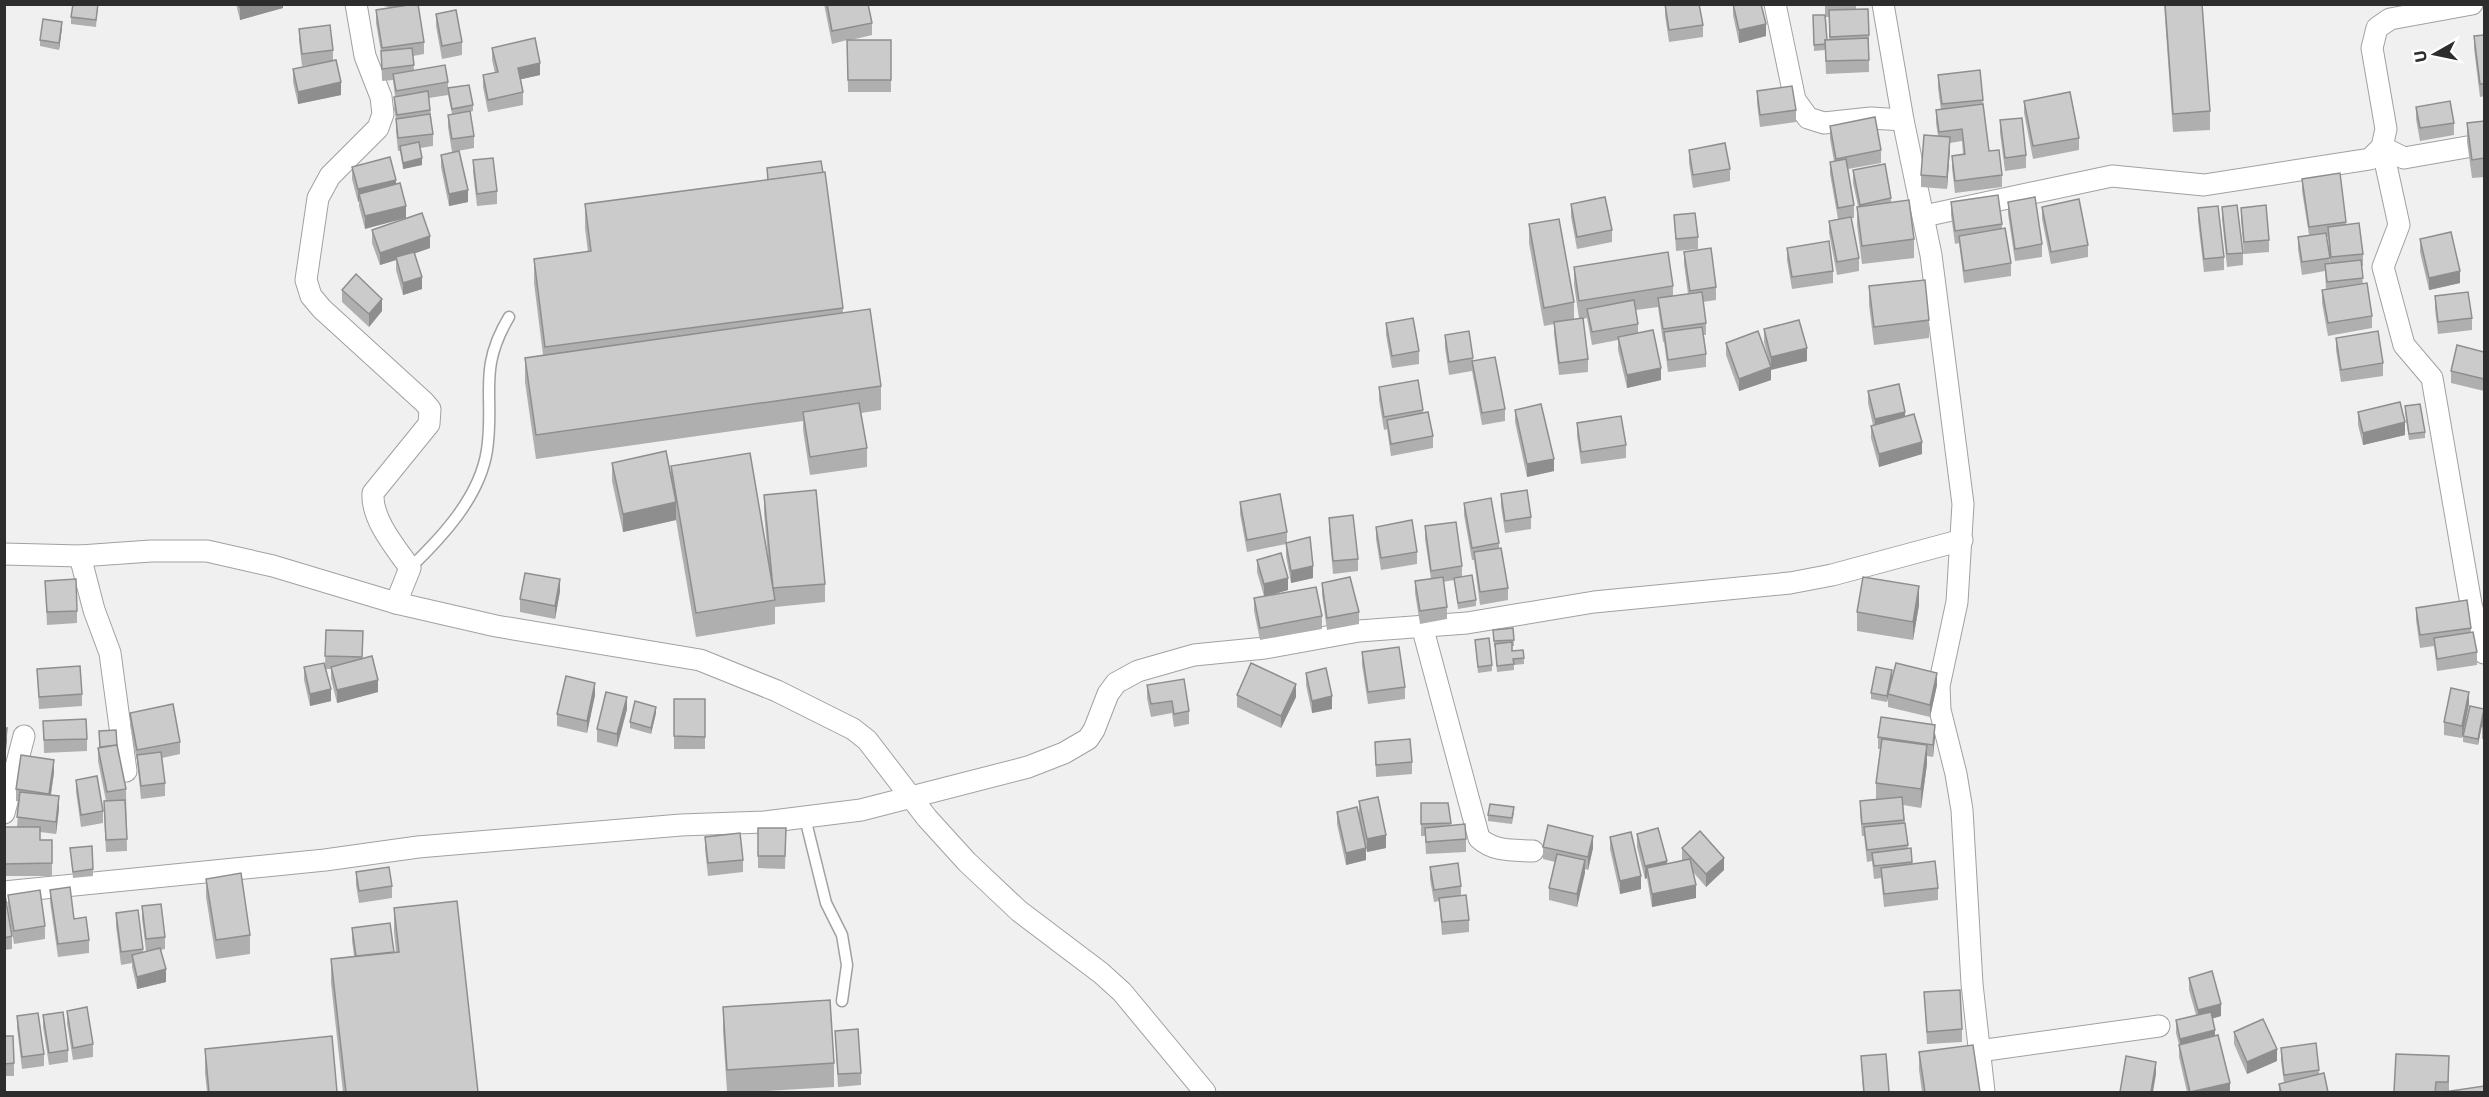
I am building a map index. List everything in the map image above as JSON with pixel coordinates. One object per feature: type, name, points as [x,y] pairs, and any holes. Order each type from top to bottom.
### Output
[{"type":"street","points":[[356,4],[365,56],[381,97],[383,114],[378,128],[330,176],[320,192],[306,280],[311,296],[322,309],[430,409],[429,424],[373,493],[372,505],[376,515],[410,568],[396,603]]},
{"type":"street","points":[[1775,4],[1795,100],[1808,118],[1824,123],[1871,118],[1903,120]]},
{"type":"street","points":[[1883,4],[1903,120],[1924,216],[1963,504],[1957,602],[1939,686],[1940,710],[1956,774],[1962,810],[1971,984],[1984,1092]]},
{"type":"street","points":[[2472,4],[2390,19],[2377,27],[2372,48],[2386,129],[2382,147],[2399,225],[2383,267],[2404,345],[2432,378],[2471,604],[2484,653]]},
{"type":"street","points":[[2382,147],[2403,158],[2484,144]]},
{"type":"street","points":[[1924,216],[2112,176],[2204,184],[2370,159],[2382,147]]},
{"type":"street","points":[[4,892],[325,860],[418,847],[681,825],[805,818],[861,810],[1028,767],[1077,747],[1094,730],[1103,703],[1116,683],[1138,671],[1194,655],[1265,648],[1359,632],[1467,622],[1594,602],[1790,584],[1962,540]]},
{"type":"street","points":[[4,554],[80,556],[151,551],[207,551],[273,566],[396,603],[496,626],[700,660],[777,691],[853,729],[867,740],[883,757],[912,798],[967,862],[1002,896],[1122,992],[1205,1092]]},
{"type":"street","points":[[80,556],[94,610],[110,653],[126,771]]},
{"type":"street","points":[[1422,626],[1479,838],[1488,846],[1533,851]]},
{"type":"street","points":[[4,813],[24,736]]},
{"type":"street","points":[[1978,1051],[2159,1026]]},
{"type":"lane","points":[[410,568],[439,540],[477,480],[486,452],[489,370],[498,336],[509,316]]},
{"type":"lane","points":[[805,818],[826,903],[842,935],[847,965],[842,1001]]},
{"type":"building","points":[[73,4],[98,4],[96,20],[71,17]]},
{"type":"building","points":[[418,4],[424,42],[382,48],[376,10]]},
{"type":"building","points":[[827,4],[868,4],[872,23],[832,31]]},
{"type":"building","points":[[1665,4],[1699,4],[1703,25],[1669,30]]},
{"type":"building","points":[[1733,4],[1761,4],[1766,24],[1739,30]]},
{"type":"building","points":[[2165,4],[2202,4],[2210,111],[2173,114]]},
{"type":"building","points":[[1868,9],[1869,35],[1830,37],[1829,10]]},
{"type":"building","points":[[456,10],[462,42],[442,46],[436,14]]},
{"type":"building","points":[[1813,15],[1825,15],[1826,44],[1814,45]]},
{"type":"building","points":[[43,19],[62,22],[59,43],[40,40]]},
{"type":"building","points":[[330,25],[333,50],[302,54],[299,29]]},
{"type":"building","points":[[2484,35],[2484,84],[2480,84],[2474,36]]},
{"type":"building","points":[[535,38],[540,63],[518,68],[523,92],[488,100],[483,75],[498,72],[492,48]]},
{"type":"building","points":[[1868,38],[1869,60],[1826,61],[1825,40]]},
{"type":"building","points":[[847,40],[891,40],[891,80],[848,80]]},
{"type":"building","points":[[412,48],[414,65],[382,69],[381,51]]},
{"type":"building","points":[[336,60],[341,82],[298,92],[293,69]]},
{"type":"building","points":[[445,65],[448,82],[396,91],[393,74]]},
{"type":"building","points":[[1980,70],[1983,100],[1942,104],[1938,75]]},
{"type":"building","points":[[469,85],[473,105],[452,109],[448,88]]},
{"type":"building","points":[[1792,86],[1796,110],[1760,115],[1757,91]]},
{"type":"building","points":[[428,91],[430,110],[397,115],[394,97]]},
{"type":"building","points":[[2070,92],[2079,138],[2033,146],[2024,101]]},
{"type":"building","points":[[2450,101],[2454,123],[2420,128],[2416,107]]},
{"type":"building","points":[[1983,104],[1989,151],[1999,150],[2002,175],[1955,181],[1952,156],[1965,154],[1962,129],[1939,132],[1936,110]]},
{"type":"building","points":[[470,111],[474,136],[452,139],[448,115]]},
{"type":"building","points":[[430,114],[433,134],[398,138],[396,119]]},
{"type":"building","points":[[1875,117],[1881,150],[1836,159],[1830,126]]},
{"type":"building","points":[[2022,118],[2026,155],[2005,158],[2000,120]]},
{"type":"building","points":[[2484,121],[2484,158],[2472,160],[2467,123]]},
{"type":"building","points":[[1924,135],[1950,137],[1947,177],[1921,175]]},
{"type":"building","points":[[419,142],[422,158],[403,163],[400,146]]},
{"type":"building","points":[[1725,143],[1730,169],[1693,175],[1689,150]]},
{"type":"building","points":[[459,151],[468,190],[449,194],[441,155]]},
{"type":"building","points":[[390,157],[396,180],[358,189],[352,167]]},
{"type":"building","points":[[493,158],[497,191],[477,194],[473,160]]},
{"type":"building","points":[[1846,159],[1854,205],[1838,208],[1830,162]]},
{"type":"building","points":[[821,161],[823,173],[768,180],[767,168]]},
{"type":"building","points":[[1885,164],[1891,198],[1860,205],[1853,170]]},
{"type":"building","points":[[825,172],[843,308],[545,347],[534,259],[591,251],[585,204]]},
{"type":"building","points":[[2340,173],[2346,222],[2309,227],[2302,179]]},
{"type":"building","points":[[400,183],[406,206],[365,216],[359,194]]},
{"type":"building","points":[[1998,195],[2002,224],[1955,231],[1951,202]]},
{"type":"building","points":[[1605,197],[1612,230],[1577,237],[1571,204]]},
{"type":"building","points":[[2035,197],[2042,244],[2015,249],[2008,202]]},
{"type":"building","points":[[2079,199],[2088,245],[2051,252],[2042,207]]},
{"type":"building","points":[[1909,200],[1914,239],[1862,246],[1857,207]]},
{"type":"building","points":[[2237,205],[2243,253],[2227,254],[2222,207]]},
{"type":"building","points":[[2266,205],[2269,240],[2244,242],[2241,208]]},
{"type":"building","points":[[2218,206],[2224,257],[2204,259],[2198,208]]},
{"type":"building","points":[[422,213],[430,236],[380,253],[372,230]]},
{"type":"building","points":[[1695,213],[1698,237],[1676,239],[1674,215]]},
{"type":"building","points":[[1851,217],[1859,258],[1837,262],[1829,221]]},
{"type":"building","points":[[1559,219],[1574,302],[1544,308],[1529,224]]},
{"type":"building","points":[[2359,223],[2363,254],[2331,257],[2328,227]]},
{"type":"building","points":[[2005,228],[2011,263],[1964,271],[1959,236]]},
{"type":"building","points":[[2451,232],[2460,271],[2429,278],[2420,239]]},
{"type":"building","points":[[2326,233],[2330,258],[2302,262],[2298,237]]},
{"type":"building","points":[[1829,241],[1833,271],[1792,277],[1787,248]]},
{"type":"building","points":[[1711,248],[1716,287],[1690,291],[1684,252]]},
{"type":"building","points":[[414,252],[422,277],[403,283],[396,257]]},
{"type":"building","points":[[1668,252],[1673,286],[1579,301],[1574,267]]},
{"type":"building","points":[[2361,260],[2363,278],[2327,282],[2325,264]]},
{"type":"building","points":[[356,274],[382,299],[369,314],[342,290]]},
{"type":"building","points":[[1925,280],[1929,320],[1874,327],[1869,286]]},
{"type":"building","points":[[2367,283],[2372,316],[2328,323],[2322,290]]},
{"type":"building","points":[[1702,292],[1706,323],[1663,329],[1658,298]]},
{"type":"building","points":[[2468,292],[2472,318],[2438,322],[2435,296]]},
{"type":"building","points":[[1634,300],[1638,324],[1592,332],[1587,309]]},
{"type":"building","points":[[870,309],[881,386],[536,435],[525,358]]},
{"type":"building","points":[[1413,318],[1419,351],[1392,356],[1386,323]]},
{"type":"building","points":[[1583,318],[1588,359],[1559,363],[1554,322]]},
{"type":"building","points":[[1799,320],[1807,348],[1771,357],[1764,329]]},
{"type":"building","points":[[1702,327],[1706,354],[1668,360],[1664,332]]},
{"type":"building","points":[[1653,330],[1661,368],[1627,375],[1618,337]]},
{"type":"building","points":[[1469,331],[1473,358],[1449,362],[1445,335]]},
{"type":"building","points":[[1758,331],[1771,367],[1739,379],[1726,343]]},
{"type":"building","points":[[2378,331],[2383,363],[2341,370],[2336,338]]},
{"type":"building","points":[[2457,345],[2484,352],[2484,379],[2451,371]]},
{"type":"building","points":[[1495,357],[1505,409],[1482,413],[1472,361]]},
{"type":"building","points":[[1418,380],[1423,410],[1384,417],[1379,387]]},
{"type":"building","points":[[1899,384],[1905,412],[1875,419],[1868,391]]},
{"type":"building","points":[[2400,402],[2405,422],[2363,433],[2358,412]]},
{"type":"building","points":[[859,403],[867,448],[810,457],[803,412]]},
{"type":"building","points":[[1541,404],[1554,459],[1527,464],[1515,410]]},
{"type":"building","points":[[2420,404],[2425,432],[2409,434],[2405,406]]},
{"type":"building","points":[[1428,412],[1433,436],[1391,444],[1387,420]]},
{"type":"building","points":[[1914,414],[1922,442],[1879,454],[1871,426]]},
{"type":"building","points":[[1621,416],[1626,445],[1581,452],[1577,423]]},
{"type":"building","points":[[666,451],[676,502],[623,514],[612,463]]},
{"type":"building","points":[[750,453],[775,600],[696,613],[671,466]]},
{"type":"building","points":[[816,490],[825,584],[773,588],[764,495]]},
{"type":"building","points":[[1527,490],[1531,517],[1505,521],[1501,494]]},
{"type":"building","points":[[1280,494],[1287,532],[1247,540],[1240,502]]},
{"type":"building","points":[[1491,498],[1499,543],[1472,548],[1464,503]]},
{"type":"building","points":[[1353,515],[1358,559],[1333,561],[1329,518]]},
{"type":"building","points":[[1412,520],[1417,552],[1381,558],[1376,527]]},
{"type":"building","points":[[1456,522],[1462,566],[1431,571],[1425,526]]},
{"type":"building","points":[[1310,537],[1313,566],[1291,571],[1286,543]]},
{"type":"building","points":[[1501,548],[1508,588],[1480,592],[1474,552]]},
{"type":"building","points":[[1281,553],[1288,578],[1264,584],[1257,560]]},
{"type":"building","points":[[525,573],[560,579],[555,606],[520,599]]},
{"type":"building","points":[[1472,575],[1476,600],[1458,603],[1454,578]]},
{"type":"building","points":[[1350,577],[1359,612],[1327,618],[1322,583]]},
{"type":"building","points":[[1443,577],[1447,607],[1420,611],[1415,581]]},
{"type":"building","points":[[1863,577],[1919,586],[1913,622],[1857,612]]},
{"type":"building","points":[[76,579],[77,611],[47,612],[45,581]]},
{"type":"building","points":[[1316,587],[1322,616],[1260,628],[1254,598]]},
{"type":"building","points":[[2467,600],[2471,628],[2420,635],[2416,608]]},
{"type":"building","points":[[1513,628],[1514,640],[1494,641],[1493,630]]},
{"type":"building","points":[[326,630],[363,631],[362,657],[325,656]]},
{"type":"building","points":[[2473,632],[2477,652],[2437,659],[2434,638]]},
{"type":"building","points":[[1489,638],[1492,665],[1478,667],[1475,640]]},
{"type":"building","points":[[1512,642],[1512,651],[1523,650],[1524,658],[1513,659],[1514,664],[1497,666],[1495,644]]},
{"type":"building","points":[[1399,647],[1405,687],[1368,692],[1362,652]]},
{"type":"building","points":[[372,656],[378,680],[337,690],[331,667]]},
{"type":"building","points":[[324,663],[331,689],[310,694],[304,667]]},
{"type":"building","points":[[1251,663],[1296,684],[1281,716],[1237,695]]},
{"type":"building","points":[[1896,663],[1937,673],[1930,705],[1888,694]]},
{"type":"building","points":[[80,666],[82,694],[39,697],[37,669]]},
{"type":"building","points":[[1876,667],[1892,670],[1887,696],[1871,693]]},
{"type":"building","points":[[1326,668],[1332,696],[1312,701],[1306,673]]},
{"type":"building","points":[[566,676],[595,683],[587,721],[557,714]]},
{"type":"building","points":[[1184,679],[1189,711],[1174,714],[1172,701],[1151,704],[1147,685]]},
{"type":"building","points":[[2451,688],[2469,692],[2462,726],[2444,722]]},
{"type":"building","points":[[606,692],[627,697],[617,734],[597,729]]},
{"type":"building","points":[[674,699],[705,699],[705,737],[674,736]]},
{"type":"building","points":[[635,701],[656,707],[651,728],[630,722]]},
{"type":"building","points":[[173,704],[180,742],[137,750],[130,713]]},
{"type":"building","points":[[2470,706],[2484,709],[2478,739],[2463,736]]},
{"type":"building","points":[[1881,717],[1935,725],[1933,745],[1878,737]]},
{"type":"building","points":[[86,719],[87,739],[44,740],[43,721]]},
{"type":"building","points":[[4,728],[7,728],[5,748],[4,747]]},
{"type":"building","points":[[116,730],[117,745],[100,747],[99,731]]},
{"type":"building","points":[[1410,739],[1412,762],[1376,765],[1375,742]]},
{"type":"building","points":[[1882,739],[1927,745],[1921,789],[1876,783]]},
{"type":"building","points":[[117,745],[126,789],[107,792],[98,748]]},
{"type":"building","points":[[161,752],[165,783],[141,786],[137,755]]},
{"type":"building","points":[[21,755],[54,760],[49,794],[16,789]]},
{"type":"building","points":[[97,776],[103,811],[81,815],[76,780]]},
{"type":"building","points":[[20,792],[59,796],[56,822],[17,817]]},
{"type":"building","points":[[1378,797],[1386,835],[1367,839],[1359,801]]},
{"type":"building","points":[[1902,797],[1904,820],[1862,824],[1860,801]]},
{"type":"building","points":[[125,800],[127,839],[106,840],[104,801]]},
{"type":"building","points":[[1421,803],[1448,803],[1451,823],[1421,824]]},
{"type":"building","points":[[1490,804],[1514,807],[1512,818],[1488,815]]},
{"type":"building","points":[[1357,807],[1366,848],[1346,853],[1337,812]]},
{"type":"building","points":[[1905,823],[1908,845],[1867,850],[1864,827]]},
{"type":"building","points":[[1465,824],[1466,839],[1426,842],[1425,828]]},
{"type":"building","points":[[1548,825],[1593,836],[1588,857],[1543,847]]},
{"type":"building","points":[[4,827],[40,827],[40,840],[52,840],[52,863],[4,864]]},
{"type":"building","points":[[758,828],[786,828],[785,856],[758,856]]},
{"type":"building","points":[[1658,828],[1667,861],[1645,866],[1637,834]]},
{"type":"building","points":[[1700,831],[1724,858],[1706,874],[1682,848]]},
{"type":"building","points":[[1631,832],[1641,876],[1620,881],[1610,837]]},
{"type":"building","points":[[740,833],[743,860],[708,863],[705,837]]},
{"type":"building","points":[[92,846],[93,869],[73,872],[70,848]]},
{"type":"building","points":[[1911,848],[1912,862],[1874,866],[1872,853]]},
{"type":"building","points":[[1557,854],[1585,860],[1577,894],[1549,888]]},
{"type":"building","points":[[1690,859],[1696,885],[1652,894],[1647,868]]},
{"type":"building","points":[[1935,861],[1938,888],[1884,894],[1881,868]]},
{"type":"building","points":[[1458,863],[1461,886],[1434,890],[1430,867]]},
{"type":"building","points":[[389,867],[392,886],[359,891],[356,872]]},
{"type":"building","points":[[241,873],[250,935],[216,940],[206,879]]},
{"type":"building","points":[[70,887],[74,919],[86,917],[89,940],[58,944],[50,890]]},
{"type":"building","points":[[40,890],[45,926],[14,931],[8,895]]},
{"type":"building","points":[[1466,895],[1469,920],[1442,922],[1439,898]]},
{"type":"building","points":[[4,896],[12,936],[4,938]]},
{"type":"building","points":[[457,901],[478,1092],[346,1092],[331,959],[399,952],[394,908]]},
{"type":"building","points":[[161,904],[165,937],[146,939],[142,906]]},
{"type":"building","points":[[138,910],[143,949],[121,952],[116,913]]},
{"type":"building","points":[[390,923],[394,952],[356,956],[352,928]]},
{"type":"building","points":[[160,948],[166,969],[137,977],[132,955]]},
{"type":"building","points":[[2212,971],[2221,1004],[2198,1010],[2189,978]]},
{"type":"building","points":[[1960,990],[1962,1029],[1927,1032],[1924,992]]},
{"type":"building","points":[[830,1000],[834,1063],[727,1070],[723,1007]]},
{"type":"building","points":[[87,1007],[93,1044],[73,1048],[67,1011]]},
{"type":"building","points":[[63,1012],[68,1050],[49,1053],[43,1015]]},
{"type":"building","points":[[2211,1012],[2215,1030],[2180,1039],[2176,1020]]},
{"type":"building","points":[[38,1013],[44,1054],[22,1057],[17,1016]]},
{"type":"building","points":[[2263,1019],[2277,1049],[2247,1062],[2234,1032]]},
{"type":"building","points":[[858,1029],[861,1073],[838,1074],[835,1031]]},
{"type":"building","points":[[2218,1035],[2230,1083],[2190,1092],[2179,1045]]},
{"type":"building","points":[[4,1036],[13,1036],[14,1063],[4,1064]]},
{"type":"building","points":[[332,1036],[337,1092],[209,1092],[205,1049]]},
{"type":"building","points":[[2316,1043],[2319,1070],[2284,1075],[2281,1048]]},
{"type":"building","points":[[1973,1045],[1980,1092],[1925,1092],[1919,1052]]},
{"type":"building","points":[[1886,1054],[1889,1092],[1864,1092],[1861,1056]]},
{"type":"building","points":[[2396,1054],[2449,1056],[2448,1082],[2436,1082],[2435,1092],[2394,1092]]},
{"type":"building","points":[[2126,1056],[2156,1062],[2151,1092],[2120,1092]]},
{"type":"building","points":[[2324,1073],[2328,1092],[2281,1092],[2279,1084]]},
{"type":"building","points":[[2484,1086],[2484,1092],[2444,1092]]}]
